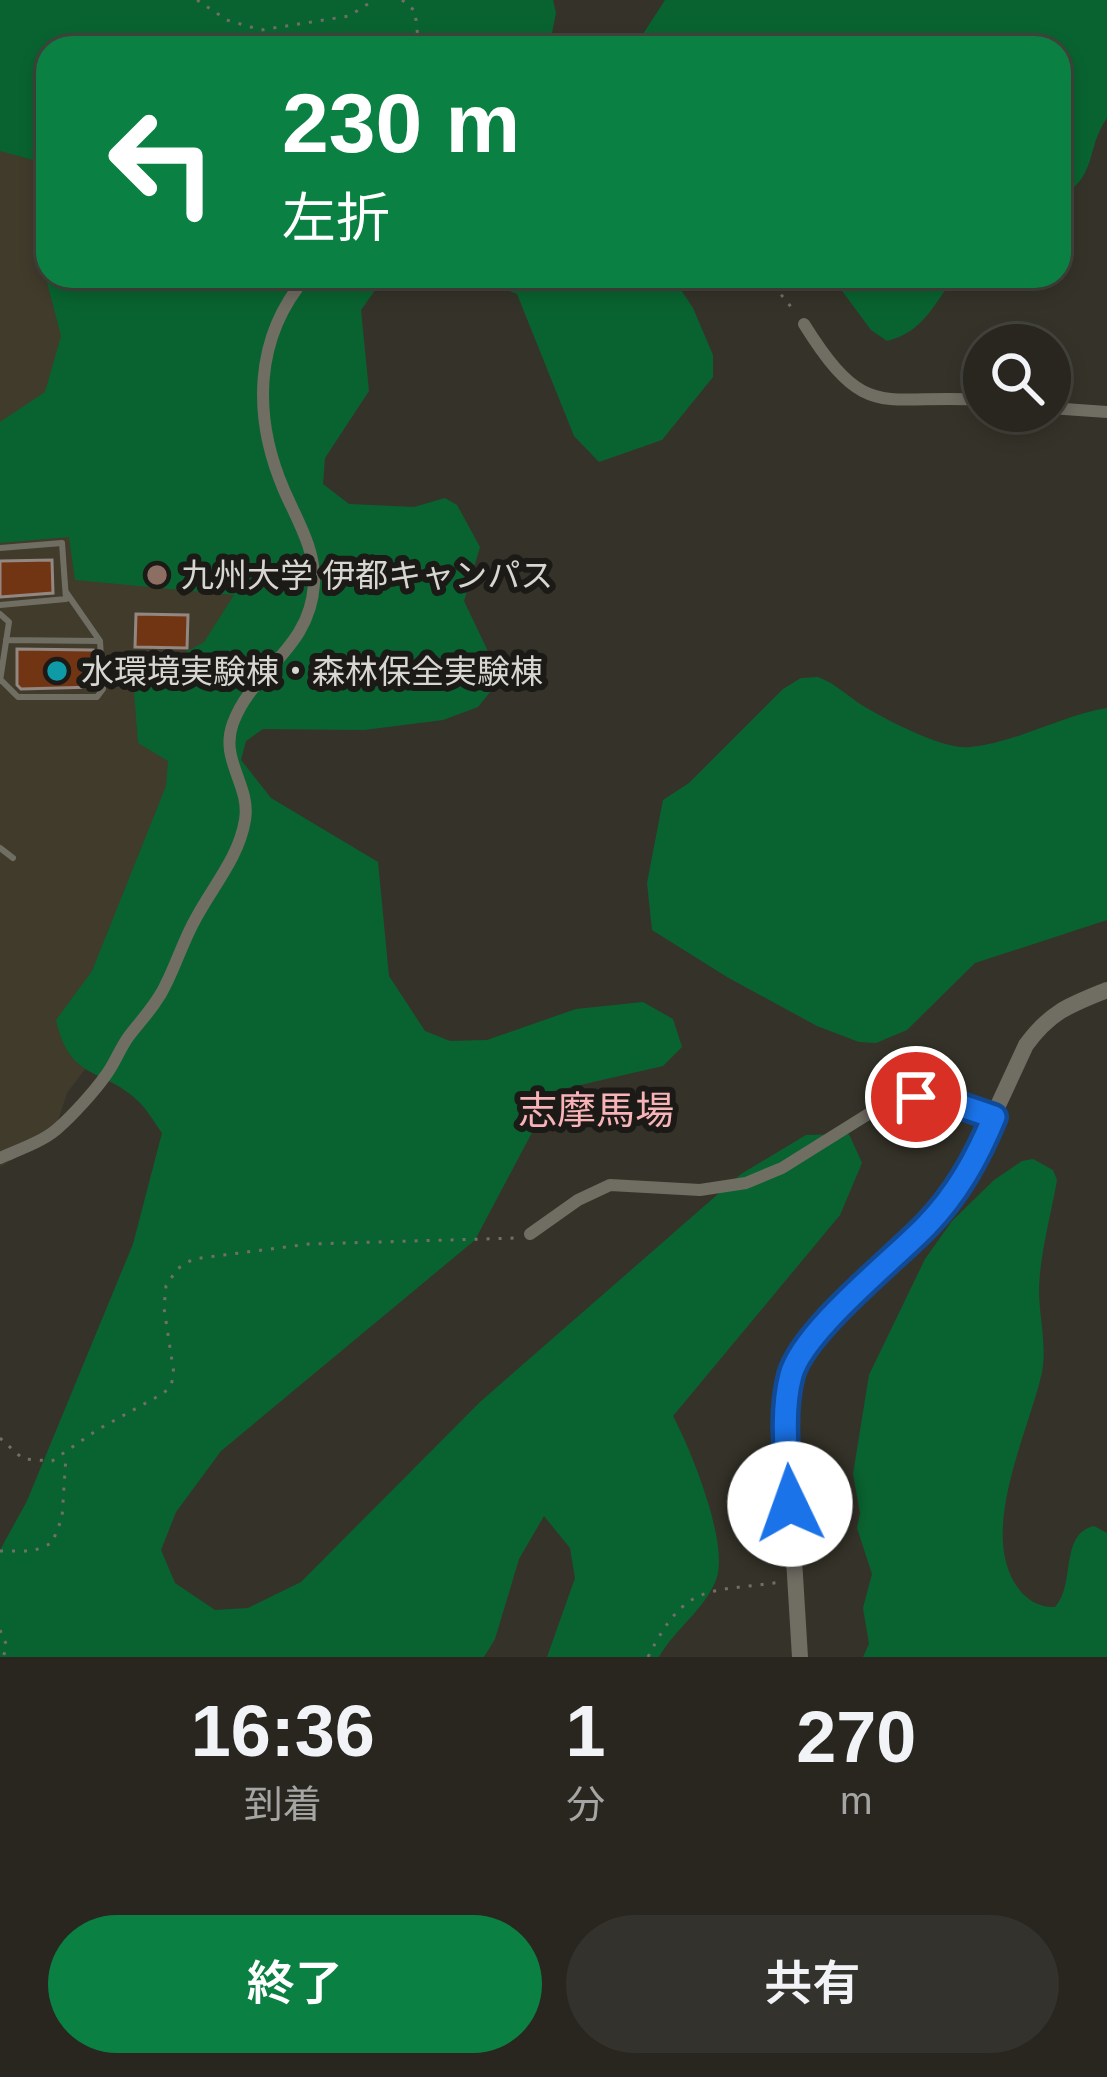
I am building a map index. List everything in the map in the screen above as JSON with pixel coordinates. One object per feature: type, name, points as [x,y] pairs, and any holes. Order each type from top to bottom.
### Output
[{"type":"main road","points":[[800,1657],[786,1429],[791,1372],[827,1322],[948,1202],[972,1166],[1026,1045],[1040,1026],[1061,1007],[1107,990]]},
{"type":"street","points":[[0,1158],[57,1130],[109,1072],[164,988],[242,830],[246,809],[229,758],[232,725],[242,704],[299,636],[314,584],[311,551],[270,455],[261,406],[265,363],[277,322],[298,288]]},
{"type":"street","points":[[804,324],[841,376],[859,391],[890,401],[963,400]]},
{"type":"street","points":[[1071,410],[1107,412]]},
{"type":"street","points":[[530,1234],[578,1200],[610,1185],[700,1190],[746,1184],[782,1168],[894,1099],[947,1101],[994,1117]]},
{"type":"lane","points":[[0,548],[62,542],[66,592],[66,599],[0,605]]},
{"type":"lane","points":[[0,614],[8,622],[1,681],[18,697],[97,697],[103,689],[100,641],[66,592]]},
{"type":"lane","points":[[6,640],[100,641]]},
{"type":"lane","points":[[0,848],[13,858]]},
{"type":"path","points":[[197,0],[227,20],[261,30],[349,16],[374,0]]},
{"type":"path","points":[[402,0],[416,10],[418,36]]},
{"type":"path","points":[[776,288],[804,324]]},
{"type":"path","points":[[0,1438],[22,1459],[52,1461],[164,1393],[174,1374],[164,1308],[166,1286],[183,1264],[224,1252],[309,1244],[514,1240],[530,1234]]},
{"type":"path","points":[[0,1551],[33,1551],[52,1544],[62,1518],[66,1455]]},
{"type":"path","points":[[648,1657],[678,1607],[695,1595],[795,1580]]},
{"type":"path","points":[[0,1630],[7,1646],[3,1657]]},
{"type":"shaded area","name":"九州大学 伊都キャンパス","points":[[0,0],[36,36],[36,288],[301,288],[259,688],[86,1068],[67,1093],[57,1124],[0,1167]]},
{"type":"green space","points":[[0,0],[553,0],[551,36],[36,36],[36,192],[33,160],[0,151]]},
{"type":"green space","points":[[665,0],[1107,0],[1107,118],[1086,171],[1071,190],[1071,36],[642,36]]},
{"type":"green space","points":[[48,288],[377,288],[361,310],[369,391],[325,458],[323,484],[349,504],[414,507],[445,498],[457,505],[480,547],[464,601],[495,666],[494,687],[478,707],[443,720],[364,730],[263,729],[246,741],[241,760],[271,798],[378,862],[389,976],[425,1031],[450,1041],[487,1040],[576,1009],[643,1002],[673,1019],[682,1047],[663,1066],[554,1091],[475,1240],[221,1451],[176,1512],[161,1550],[175,1583],[215,1610],[248,1608],[301,1582],[480,1402],[741,1174],[806,1135],[849,1134],[862,1163],[840,1215],[673,1416],[707,1498],[719,1564],[711,1591],[659,1657],[547,1657],[575,1578],[570,1548],[544,1516],[519,1559],[495,1639],[484,1657],[0,1657],[0,1550],[27,1501],[133,1244],[162,1133],[137,1100],[79,1064],[62,1040],[56,1020],[92,971],[166,786],[168,761],[138,743],[134,692],[175,658],[204,642],[234,595],[75,580],[69,537],[0,543],[0,422],[45,392],[61,336]]},
{"type":"green space","points":[[502,288],[680,288],[713,355],[713,377],[662,440],[599,462],[574,436],[517,294]]},
{"type":"green space","points":[[840,288],[947,288],[919,324],[900,337],[887,341],[871,330]]},
{"type":"green space","points":[[818,677],[902,727],[960,747],[1005,740],[1107,708],[1107,920],[975,963],[907,1030],[876,1043],[859,1042],[817,1026],[652,930],[647,883],[663,800],[689,783],[783,689],[801,678]]},
{"type":"green space","points":[[1033,1159],[1053,1170],[1057,1180],[1040,1275],[1043,1362],[1009,1485],[1003,1544],[1009,1570],[1022,1593],[1037,1604],[1055,1607],[1076,1539],[1094,1526],[1107,1533],[1107,1657],[863,1657],[869,1644],[863,1608],[872,1574],[857,1528],[860,1513],[853,1474],[869,1375],[925,1259],[952,1221],[994,1180]]},
{"type":"building","points":[[52,560],[53,593],[0,597],[0,561]]},
{"type":"building","points":[[136,614],[188,615],[187,648],[135,647]]},
{"type":"building","name":"水環境実験棟・森林保全実験棟","points":[[17,649],[93,650],[95,687],[21,689]]},
{"type":"place","name":"九州大学 伊都キャンパス","points":[[157,575]]},
{"type":"place","name":"水環境実験棟・森林保全実験棟","points":[[57,671]]},
{"type":"district","name":"志摩馬場","points":[[596,1110]]},
{"type":"route","points":[[790,1504],[786,1429],[791,1372],[827,1322],[948,1202],[980,1151],[994,1117],[947,1101],[916,1097]]}]
